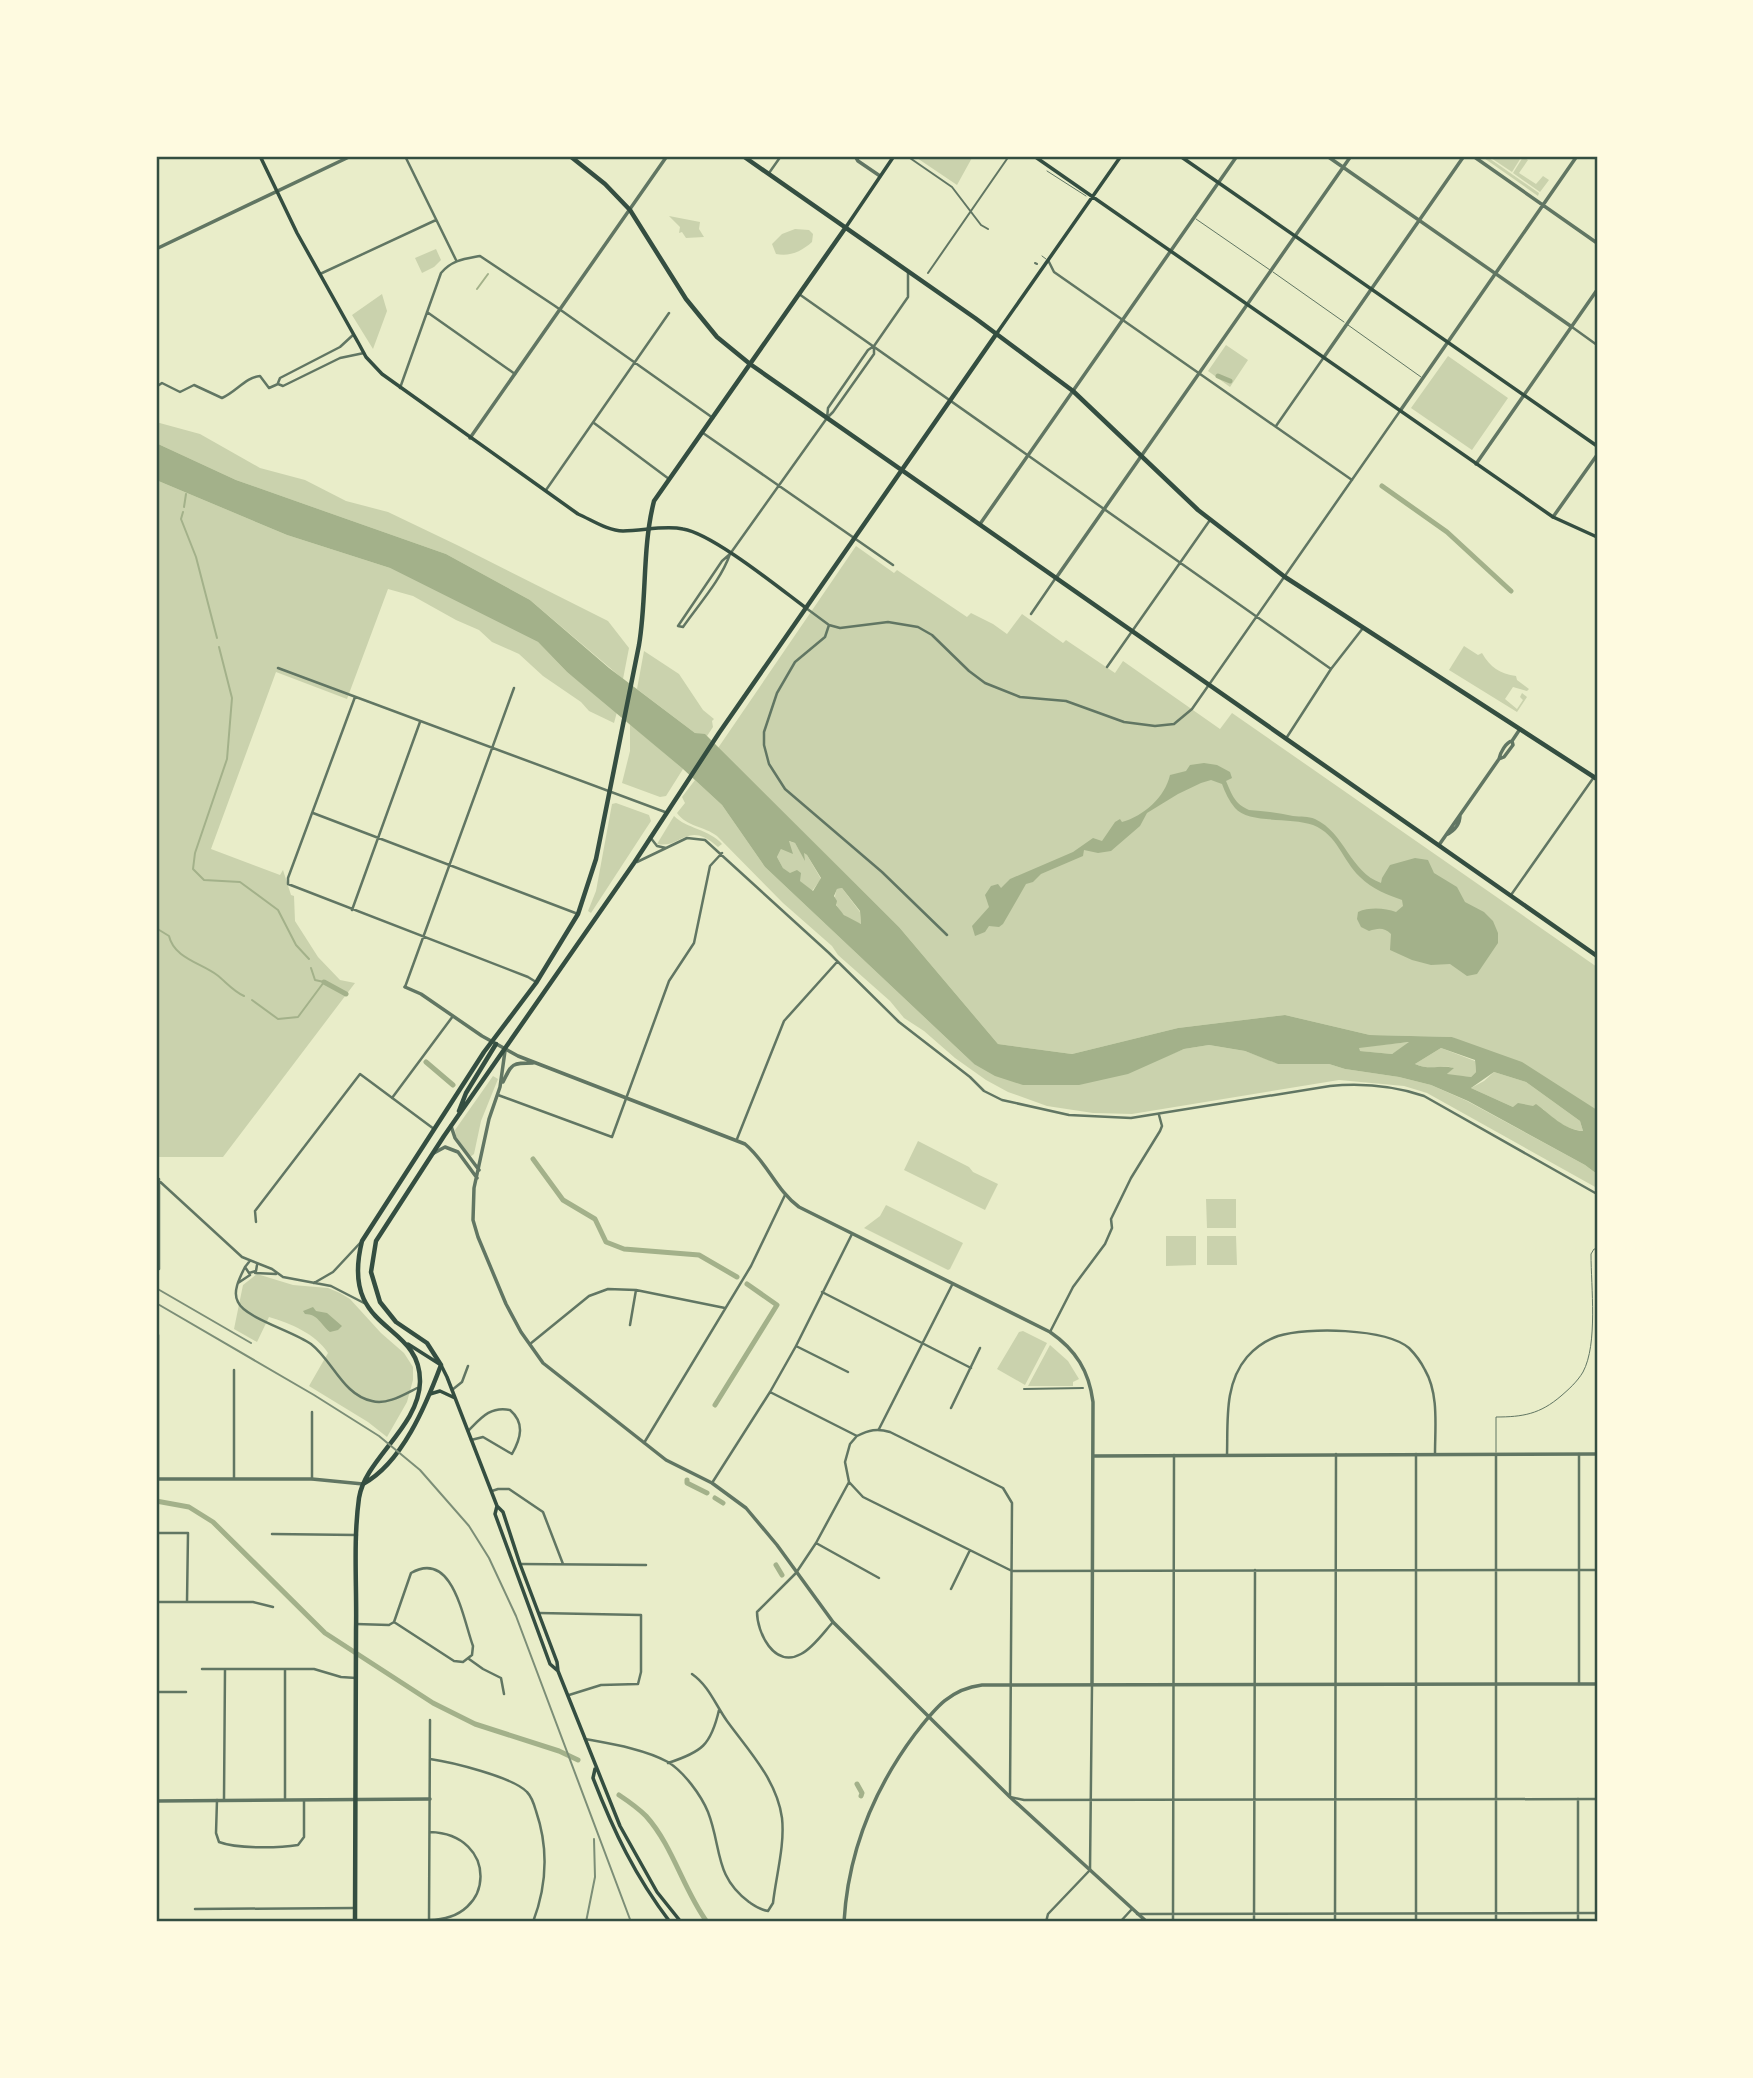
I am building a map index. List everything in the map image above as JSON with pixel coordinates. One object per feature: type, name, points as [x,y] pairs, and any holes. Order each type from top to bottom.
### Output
[{"type":"main road","points":[[260,156],[364,353],[382,374],[578,514],[622,531],[682,528],[702,535],[806,608]]},
{"type":"main road","points":[[570,156],[605,184],[630,210],[686,299],[717,337],[750,364],[1597,956]]},
{"type":"main road","points":[[743,156],[909,271],[1073,391],[1210,520],[1284,577],[1596,778]]},
{"type":"main road","points":[[441,1365],[378,1322],[364,1303],[357,1281],[357,1261],[362,1241],[434,1129],[536,983],[578,914],[591,881],[639,645],[644,611],[647,529],[654,501],[894,156]]},
{"type":"main road","points":[[1034,156],[1553,517],[1597,537]]},
{"type":"main road","points":[[681,1922],[657,1892],[620,1826],[558,1671],[503,1511],[497,1506],[441,1365],[427,1343],[396,1322],[374,1290],[371,1272],[376,1241],[451,1126],[634,863],[719,733],[1121,156]]},
{"type":"main road","points":[[1180,156],[1597,446]]},
{"type":"main road","points":[[456,1119],[466,1093],[493,1042]]},
{"type":"main road","points":[[355,1922],[359,1497],[368,1472],[388,1450],[406,1421],[420,1387],[417,1360],[403,1341]]},
{"type":"main road","points":[[363,1484],[377,1477],[404,1442],[430,1394],[441,1365]]},
{"type":"main road","points":[[430,1394],[440,1391],[455,1398]]},
{"type":"main road","points":[[497,1506],[495,1514],[524,1595],[550,1664],[558,1671]]},
{"type":"main road","points":[[596,1767],[593,1778],[626,1856],[650,1896],[670,1922]]},
{"type":"street","points":[[156,249],[351,156]]},
{"type":"street","points":[[405,156],[456,260]]},
{"type":"street","points":[[470,438],[667,156]]},
{"type":"street","points":[[769,174],[781,156]]},
{"type":"street","points":[[855,156],[880,176]]},
{"type":"street","points":[[907,156],[952,187],[981,225],[988,229]]},
{"type":"street","points":[[928,273],[1009,156]]},
{"type":"street","points":[[979,524],[1237,156]]},
{"type":"street","points":[[1327,156],[1597,345]]},
{"type":"street","points":[[1031,614],[1351,156]]},
{"type":"street","points":[[1276,426],[1464,156]]},
{"type":"street","points":[[1473,156],[1597,243]]},
{"type":"street","points":[[806,608],[829,625],[841,628],[876,622],[908,624],[932,635],[976,677],[1000,691],[1029,699],[1066,701],[1114,719],[1142,725],[1174,724],[1192,709],[1577,156]]},
{"type":"street","points":[[320,274],[436,220]]},
{"type":"street","points":[[400,388],[441,273],[456,260],[482,256],[713,418]]},
{"type":"street","points":[[1048,260],[1054,272],[1352,480]]},
{"type":"street","points":[[827,418],[828,408],[908,297],[909,271]]},
{"type":"street","points":[[1476,464],[1597,290]]},
{"type":"street","points":[[799,294],[1331,668]]},
{"type":"street","points":[[427,312],[515,374]]},
{"type":"street","points":[[546,490],[669,313]]},
{"type":"street","points":[[278,384],[280,378],[340,347],[354,335]]},
{"type":"street","points":[[730,554],[727,563],[702,600],[682,627],[678,626],[722,561],[730,554],[874,354],[874,346]]},
{"type":"street","points":[[156,387],[162,383],[180,391],[194,385],[222,398],[233,393],[253,376],[264,378],[269,388],[278,384],[283,386],[340,358],[364,353]]},
{"type":"street","points":[[593,422],[669,480]]},
{"type":"street","points":[[702,433],[893,565]]},
{"type":"street","points":[[1553,517],[1597,455]]},
{"type":"street","points":[[1107,667],[1210,520]]},
{"type":"street","points":[[829,625],[825,637],[795,662],[777,693],[764,732],[766,753],[774,776],[800,804],[882,872],[947,936]]},
{"type":"street","points":[[1286,738],[1331,668],[1363,628]]},
{"type":"street","points":[[278,668],[666,812]]},
{"type":"street","points":[[514,688],[405,987],[421,993],[505,1049],[737,1139],[753,1150],[785,1195],[799,1207],[1050,1332],[1077,1356],[1089,1380],[1093,1402],[1090,1870],[1048,1914],[1046,1922]]},
{"type":"street","points":[[355,697],[288,884],[528,977],[536,983]]},
{"type":"street","points":[[352,910],[420,722]]},
{"type":"street","points":[[1439,845],[1499,759],[1505,746],[1520,729]]},
{"type":"street","points":[[1511,895],[1596,778]]},
{"type":"street","points":[[312,813],[578,914]]},
{"type":"street","points":[[650,837],[657,846],[666,848]]},
{"type":"street","points":[[634,863],[687,838],[705,839],[899,1022],[991,1095],[1013,1103],[1088,1117],[1131,1118],[1330,1086],[1393,1089],[1424,1096],[1597,1194]]},
{"type":"street","points":[[498,1095],[612,1137],[669,981],[694,943],[710,866],[722,853]]},
{"type":"street","points":[[737,1139],[784,1021],[837,962]]},
{"type":"street","points":[[393,1098],[453,1016]]},
{"type":"street","points":[[505,1049],[500,1087],[489,1119],[472,1208],[478,1237],[506,1304],[543,1363],[644,1443],[678,1467],[712,1483],[746,1508],[777,1545],[833,1622],[1010,1797],[1147,1922]]},
{"type":"street","points":[[500,1087],[510,1066],[517,1063],[536,1063]]},
{"type":"street","points":[[256,1222],[255,1211],[360,1074],[434,1129]]},
{"type":"street","points":[[1050,1332],[1073,1287],[1105,1244],[1112,1228],[1111,1219],[1160,1131],[1162,1121],[1159,1114]]},
{"type":"street","points":[[451,1126],[455,1138],[479,1170]]},
{"type":"street","points":[[433,1154],[445,1147],[455,1149],[477,1178]]},
{"type":"street","points":[[157,1178],[242,1257],[271,1269],[276,1274]]},
{"type":"street","points":[[157,1178],[159,1269]]},
{"type":"street","points":[[644,1443],[751,1266],[785,1195]]},
{"type":"street","points":[[712,1483],[796,1346],[852,1234]]},
{"type":"street","points":[[314,1283],[333,1272],[362,1241]]},
{"type":"street","points":[[242,1257],[247,1272],[276,1274],[339,1289],[364,1303]]},
{"type":"street","points":[[254,1263],[245,1267],[238,1283],[236,1300],[254,1318],[282,1328],[311,1344],[331,1364],[349,1390],[358,1396],[381,1403],[420,1387]]},
{"type":"street","points":[[238,1283],[257,1269],[254,1263]]},
{"type":"street","points":[[880,1429],[953,1284]]},
{"type":"street","points":[[530,1345],[589,1296],[608,1289],[636,1290],[725,1308]]},
{"type":"street","points":[[630,1325],[636,1290]]},
{"type":"street","points":[[822,1292],[971,1368]]},
{"type":"street","points":[[1227,1454],[1230,1391],[1245,1359],[1262,1344],[1277,1336],[1314,1332],[1366,1332],[1386,1337],[1409,1348],[1426,1371],[1434,1404],[1435,1454]]},
{"type":"street","points":[[158,1335],[157,1479],[312,1479],[363,1484]]},
{"type":"street","points":[[796,1346],[848,1372]]},
{"type":"street","points":[[951,1408],[980,1348]]},
{"type":"street","points":[[452,1390],[462,1382],[468,1366]]},
{"type":"street","points":[[234,1370],[234,1479]]},
{"type":"street","points":[[1024,1389],[1083,1388]]},
{"type":"street","points":[[770,1392],[857,1436]]},
{"type":"street","points":[[468,1431],[488,1412],[500,1408],[510,1410],[519,1420],[520,1437],[512,1454],[483,1437],[471,1440]]},
{"type":"street","points":[[312,1412],[312,1479]]},
{"type":"street","points":[[1010,1797],[1012,1571],[1012,1503],[1003,1488],[890,1432],[880,1429],[867,1430],[850,1444],[845,1462],[849,1482],[863,1497],[1012,1571],[1597,1570]]},
{"type":"street","points":[[1335,1922],[1336,1454]]},
{"type":"street","points":[[1416,1454],[1416,1922]]},
{"type":"street","points":[[1496,1454],[1496,1922]]},
{"type":"street","points":[[1578,1684],[1579,1454]]},
{"type":"street","points":[[1093,1456],[1597,1454]]},
{"type":"street","points":[[1173,1922],[1174,1455]]},
{"type":"street","points":[[833,1622],[802,1654],[793,1657],[775,1653],[768,1648],[757,1620],[757,1612],[796,1573],[816,1543],[849,1482]]},
{"type":"street","points":[[492,1491],[509,1489],[543,1511],[563,1564]]},
{"type":"street","points":[[156,1534],[188,1533],[187,1602]]},
{"type":"street","points":[[272,1534],[357,1535]]},
{"type":"street","points":[[816,1543],[879,1577]]},
{"type":"street","points":[[951,1589],[971,1550]]},
{"type":"street","points":[[520,1564],[646,1565]]},
{"type":"street","points":[[356,1624],[388,1625],[394,1622],[411,1573],[427,1567],[437,1569],[450,1581],[472,1646],[469,1659]]},
{"type":"street","points":[[1254,1922],[1255,1570]]},
{"type":"street","points":[[156,1602],[253,1602],[272,1606]]},
{"type":"street","points":[[539,1613],[641,1615],[642,1672],[638,1684],[601,1685],[569,1695]]},
{"type":"street","points":[[394,1622],[454,1661],[463,1662],[469,1659]]},
{"type":"street","points":[[469,1659],[501,1678],[504,1694]]},
{"type":"street","points":[[224,1800],[225,1669]]},
{"type":"street","points":[[285,1669],[285,1800]]},
{"type":"street","points":[[202,1670],[314,1669],[341,1677],[356,1678]]},
{"type":"street","points":[[585,1739],[615,1745],[668,1763],[685,1779],[706,1808],[723,1873],[729,1884],[760,1910],[768,1911],[773,1903],[782,1836],[779,1803],[767,1775],[719,1710],[708,1688],[692,1674]]},
{"type":"street","points":[[844,1922],[848,1889],[867,1817],[892,1768],[929,1717],[940,1704],[961,1689],[982,1685],[1597,1684]]},
{"type":"street","points":[[156,1692],[186,1692]]},
{"type":"street","points":[[668,1763],[707,1744],[714,1731],[719,1710]]},
{"type":"street","points":[[429,1832],[445,1832],[459,1838],[471,1848],[478,1861],[481,1877],[478,1892],[470,1905],[458,1915],[444,1920],[429,1921],[429,1832],[430,1720]]},
{"type":"street","points":[[430,1759],[446,1761],[505,1780],[519,1785],[529,1793],[542,1830],[545,1852],[544,1885],[533,1922]]},
{"type":"street","points":[[1010,1797],[1024,1800],[1597,1799]]},
{"type":"street","points":[[156,1801],[430,1799]]},
{"type":"street","points":[[1578,1799],[1578,1922]]},
{"type":"street","points":[[217,1800],[217,1839],[228,1845],[252,1846],[298,1845],[304,1837],[304,1801]]},
{"type":"street","points":[[156,1851],[156,1919]]},
{"type":"street","points":[[195,1909],[355,1908]]},
{"type":"street","points":[[1120,1922],[1132,1909]]},
{"type":"street","points":[[1137,1913],[1597,1913]]},
{"type":"lane","points":[[1047,171],[1084,196],[1093,196]]},
{"type":"lane","points":[[1194,217],[1423,378]]},
{"type":"lane","points":[[1042,256],[1048,260]]},
{"type":"lane","points":[[1496,1454],[1496,1417],[1525,1417],[1555,1401],[1572,1387],[1583,1373],[1591,1343],[1591,1254],[1597,1249]]},
{"type":"shaded area","points":[[914,156],[973,156],[957,185]]},
{"type":"shaded area","points":[[1481,156],[1486,156],[1539,193],[1538,196]]},
{"type":"shaded area","points":[[1488,156],[1522,156],[1512,172]]},
{"type":"shaded area","points":[[1523,157],[1528,160],[1519,173],[1536,184],[1543,176],[1549,180],[1540,192],[1513,173]]},
{"type":"shaded area","points":[[669,216],[700,222],[699,229],[704,237],[686,238],[682,232],[679,233],[680,227]]},
{"type":"shaded area","points":[[795,229],[809,230],[813,234],[812,242],[796,252],[776,254],[772,244],[782,234]]},
{"type":"shaded area","points":[[436,249],[441,260],[422,273],[415,258]]},
{"type":"shaded area","points":[[382,294],[387,311],[373,349],[352,315]]},
{"type":"shaded area","points":[[1226,345],[1248,360],[1230,387],[1208,371]]},
{"type":"shaded area","points":[[1448,356],[1508,398],[1472,450],[1411,408]]},
{"type":"shaded area","points":[[156,422],[200,434],[260,468],[305,480],[346,501],[388,512],[608,621],[629,648],[623,679],[530,600],[446,554],[236,480],[156,443]]},
{"type":"shaded area","points":[[156,443],[236,480],[446,554],[530,600],[609,668],[695,733],[705,734],[899,927],[998,1044],[1072,1054],[1178,1028],[1285,1015],[1370,1035],[1452,1037],[1522,1062],[1597,1110],[1597,1174],[1468,1101],[1431,1085],[1329,1064],[1278,1064],[1245,1051],[1209,1045],[1184,1049],[1128,1074],[1079,1085],[1023,1085],[995,1076],[974,1064],[765,867],[722,805],[567,672],[538,642],[390,568],[287,535],[156,480]],"holes":[[[789,841],[795,843],[805,861],[804,853],[807,855],[821,878],[813,891],[800,881],[801,873],[797,870],[790,873],[783,868],[777,857],[781,849],[793,854]],[[842,888],[860,911],[861,924],[844,915],[836,905],[834,896],[837,889]],[[1409,1042],[1392,1054],[1360,1051],[1359,1048]],[[1441,1048],[1475,1060],[1476,1072],[1471,1077],[1447,1074],[1454,1068],[1415,1064]],[[1494,1072],[1526,1082],[1580,1121],[1583,1131],[1563,1125],[1536,1104],[1533,1106],[1518,1103],[1513,1107],[1471,1088]]]},
{"type":"shaded area","points":[[156,480],[287,535],[390,568],[538,642],[567,672],[617,712],[614,723],[589,711],[519,654],[492,642],[479,630],[413,596],[388,589],[347,699],[276,672],[211,849],[280,875],[283,870],[291,895],[294,896],[295,921],[318,957],[340,980],[355,983],[223,1157],[156,1157]]},
{"type":"shaded area","points":[[856,546],[894,573],[897,570],[967,617],[971,613],[1007,634],[1022,614],[1063,643],[1066,640],[1115,673],[1123,661],[1220,729],[1232,713],[1597,967],[1597,1111],[1452,1037],[1370,1035],[1285,1015],[1178,1028],[1072,1054],[998,1044],[899,927],[718,748]]},
{"type":"shaded area","points":[[1464,646],[1478,655],[1482,653],[1496,669],[1516,676],[1517,680],[1529,689],[1527,691],[1513,687],[1505,699],[1517,709],[1523,700],[1520,697],[1522,693],[1527,697],[1517,712],[1449,670]]},
{"type":"shaded area","points":[[644,651],[679,674],[703,710],[714,719],[713,727],[707,736],[695,733],[637,689]]},
{"type":"shaded area","points":[[630,724],[683,769],[666,796],[660,797],[622,783],[630,751]]},
{"type":"shaded area","points":[[1190,765],[1217,765],[1230,772],[1232,778],[1226,781],[1234,798],[1244,808],[1310,817],[1325,825],[1334,833],[1354,862],[1370,878],[1381,883],[1390,865],[1415,858],[1428,860],[1434,873],[1457,887],[1465,902],[1484,912],[1493,921],[1498,933],[1498,943],[1477,974],[1467,976],[1450,964],[1431,965],[1390,950],[1391,934],[1383,929],[1369,931],[1361,927],[1357,919],[1358,912],[1377,909],[1396,912],[1403,906],[1402,900],[1365,881],[1334,841],[1321,829],[1304,823],[1241,813],[1231,802],[1222,784],[1211,780],[1178,794],[1147,813],[1140,826],[1111,851],[1098,853],[1084,850],[1083,856],[1041,874],[1033,882],[1026,884],[1003,924],[999,927],[989,926],[985,932],[975,936],[972,926],[989,907],[985,895],[991,886],[998,884],[1001,888],[1010,879],[1073,852],[1093,838],[1102,841],[1115,822],[1130,819],[1146,810],[1163,791],[1170,775],[1186,771]]},
{"type":"shaded area","points":[[695,780],[722,805],[765,867],[974,1064],[1164,1057],[1184,1049],[1209,1045],[1245,1051],[1279,1064],[1329,1064],[1399,1077],[1431,1085],[1467,1101],[1585,1165],[1597,1174],[1597,1188],[1427,1093],[1404,1086],[1339,1080],[1132,1114],[1093,1113],[1047,1106],[1008,1092],[955,1058],[924,1031],[904,1018],[890,1001],[783,903],[717,836],[681,818],[677,813],[685,803],[682,797]]},
{"type":"shaded area","points":[[612,804],[649,815],[651,821],[591,913],[588,911],[596,891]]},
{"type":"shaded area","points":[[674,816],[711,835],[722,844],[718,847],[708,839],[692,835],[673,843],[657,844]]},
{"type":"shaded area","points":[[788,841],[795,843],[804,858],[803,852],[807,855],[821,879],[812,891],[783,868],[777,857],[781,849],[790,848]]},
{"type":"shaded area","points":[[842,888],[860,912],[861,924],[850,919],[837,907],[835,895],[837,889]]},
{"type":"shaded area","points":[[1411,1042],[1392,1054],[1359,1051],[1358,1047]]},
{"type":"shaded area","points":[[1441,1048],[1475,1061],[1476,1072],[1471,1077],[1446,1075],[1453,1068],[1415,1064]]},
{"type":"shaded area","points":[[1494,1072],[1526,1082],[1580,1121],[1583,1131],[1561,1124],[1543,1109],[1521,1105],[1513,1107],[1471,1088]]},
{"type":"shaded area","points":[[493,1076],[498,1079],[481,1121],[474,1154],[470,1157],[455,1130]]},
{"type":"shaded area","points":[[918,1141],[998,1184],[985,1210],[904,1170]]},
{"type":"shaded area","points":[[1206,1199],[1236,1199],[1236,1228],[1207,1228]]},
{"type":"shaded area","points":[[886,1205],[963,1243],[950,1269],[864,1228],[880,1216]]},
{"type":"shaded area","points":[[1166,1236],[1196,1236],[1196,1265],[1166,1266]]},
{"type":"shaded area","points":[[1207,1236],[1236,1236],[1237,1265],[1207,1265]]},
{"type":"shaded area","points":[[257,1274],[293,1285],[328,1288],[340,1293],[350,1299],[381,1333],[404,1353],[413,1367],[413,1380],[407,1402],[387,1437],[368,1422],[309,1386],[328,1353],[310,1335],[269,1317],[257,1342],[234,1329],[243,1285]]},
{"type":"shaded area","points":[[313,1307],[316,1311],[327,1313],[342,1326],[330,1332],[316,1318],[303,1311]]},
{"type":"shaded area","points":[[1023,1331],[1047,1343],[1025,1385],[997,1369],[1019,1332]]},
{"type":"shaded area","points":[[1050,1345],[1068,1361],[1079,1379],[1073,1382],[1073,1386],[1028,1386]]},
{"type":"waterway","points":[[477,289],[488,274]]},
{"type":"waterway","points":[[1218,376],[1230,381]]},
{"type":"waterway","points":[[1382,486],[1447,532],[1511,591]]},
{"type":"waterway","points":[[184,507],[186,494]]},
{"type":"waterway","points":[[183,512],[181,519],[196,557],[217,638]]},
{"type":"waterway","points":[[219,647],[232,698],[227,759],[195,853],[193,869],[204,880],[240,882],[278,910],[296,945],[309,959]]},
{"type":"waterway","points":[[156,928],[169,936],[176,950],[182,955],[217,975],[244,996]]},
{"type":"waterway","points":[[252,1000],[278,1019],[298,1017],[324,982],[315,980],[311,968]]},
{"type":"waterway","points":[[324,982],[346,994]]},
{"type":"waterway","points":[[426,1062],[453,1085]]},
{"type":"waterway","points":[[533,1159],[563,1200],[595,1219],[606,1242],[624,1249],[699,1255],[737,1277]]},
{"type":"waterway","points":[[715,1405],[777,1305],[747,1284]]},
{"type":"waterway","points":[[687,1480],[687,1483],[707,1493]]},
{"type":"waterway","points":[[715,1498],[723,1503]]},
{"type":"waterway","points":[[156,1501],[189,1507],[213,1522],[325,1633],[433,1703],[475,1724],[559,1751],[578,1760]]},
{"type":"waterway","points":[[776,1565],[782,1575]]},
{"type":"waterway","points":[[857,1784],[861,1796]]},
{"type":"waterway","points":[[619,1795],[643,1813],[655,1828],[707,1922]]},
{"type":"railway","points":[[156,1288],[251,1343]]},
{"type":"railway","points":[[156,1303],[379,1436],[420,1470],[469,1526],[489,1558],[516,1616],[631,1922]]},
{"type":"railway","points":[[586,1922],[595,1877],[594,1839]]}]
